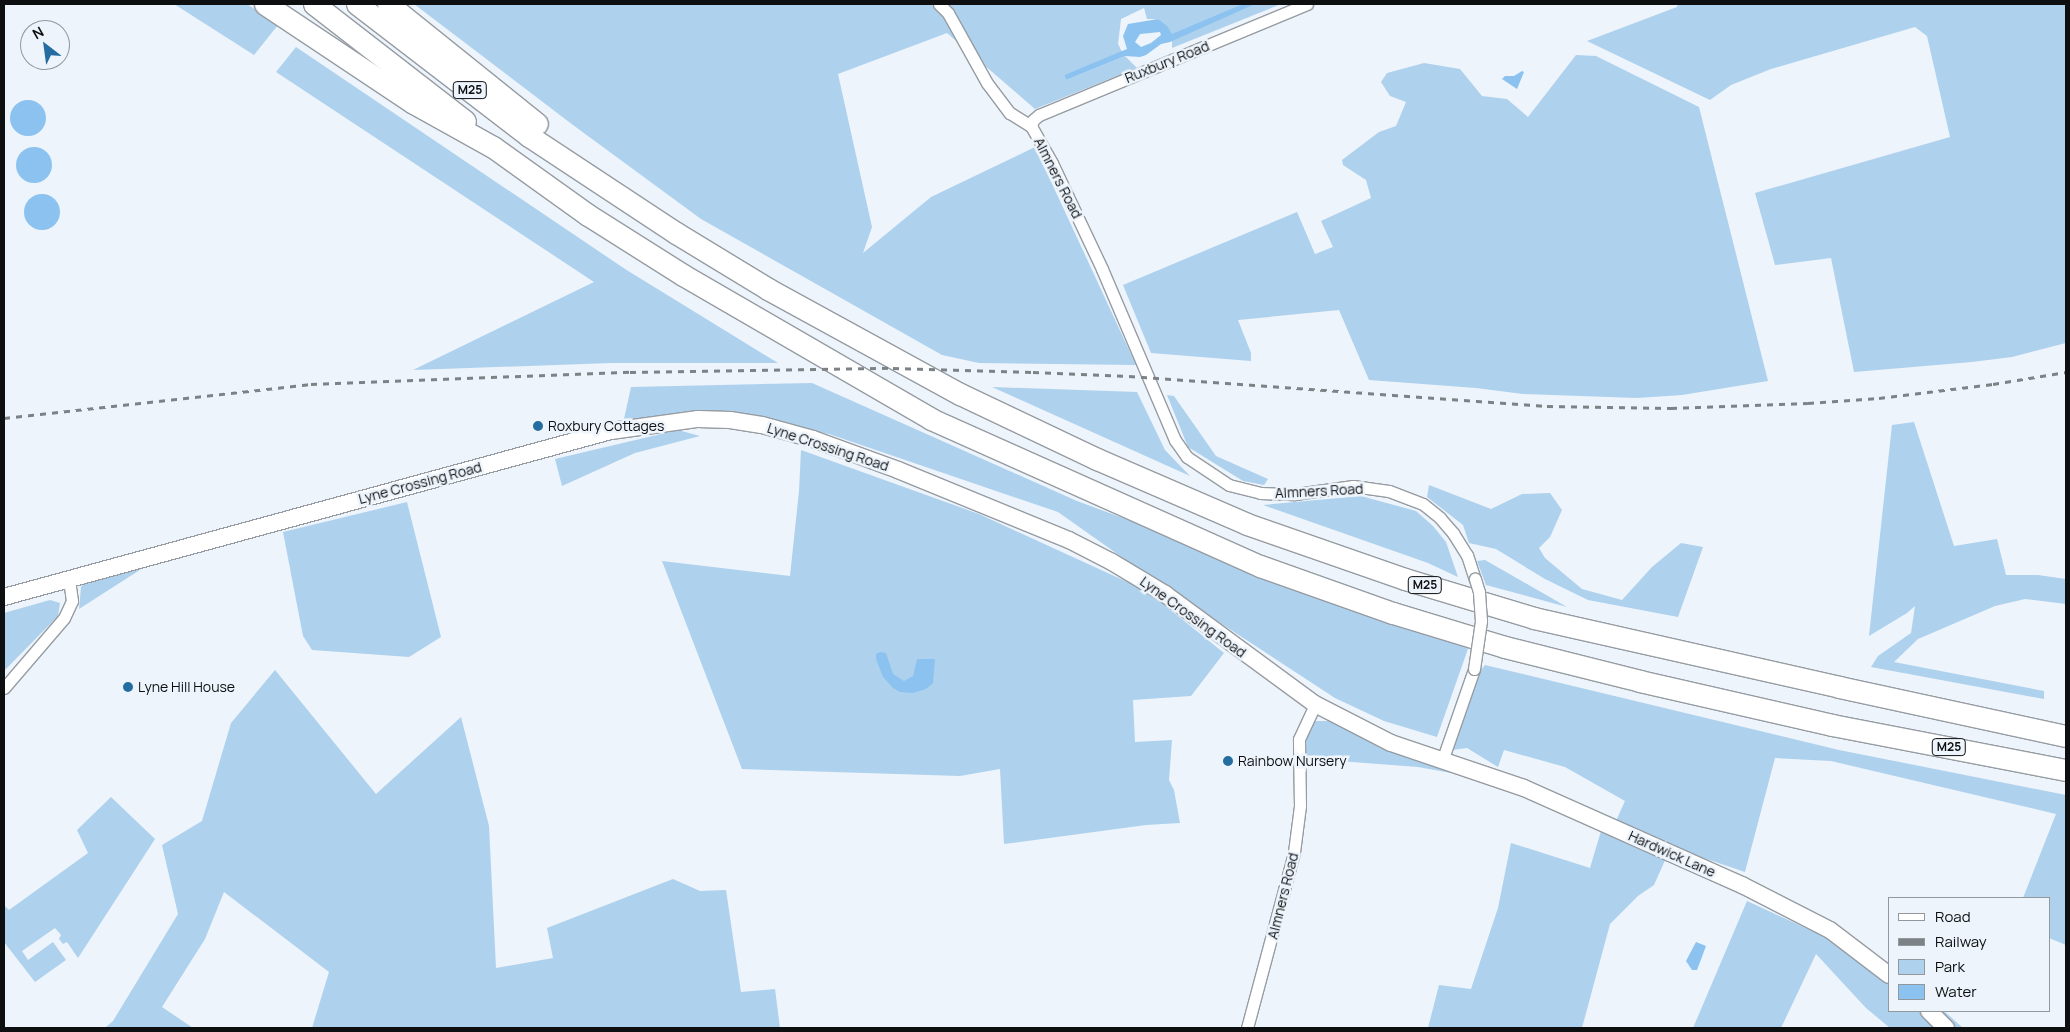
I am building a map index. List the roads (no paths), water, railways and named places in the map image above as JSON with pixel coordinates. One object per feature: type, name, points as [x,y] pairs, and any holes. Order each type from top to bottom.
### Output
[{"type":"highway","points":[[265,4],[412,102],[493,147]]},
{"type":"highway","name":"M25","points":[[314,4],[460,116],[493,147],[588,215],[683,275],[932,419],[1260,566],[1402,616],[1505,647],[1630,679],[1832,725],[2066,770]]},
{"type":"highway","name":"M25","points":[[357,4],[529,136],[676,233],[768,289],[951,389],[1097,459],[1247,524],[1405,579],[1534,618],[1754,669],[2066,736]]},
{"type":"highway","points":[[388,4],[536,123],[585,172]]},
{"type":"street","points":[[939,4],[948,13],[987,83],[1010,113],[1031,126]]},
{"type":"street","name":"Ruxbury Road","points":[[1031,126],[1033,120],[1039,115],[1307,4]]},
{"type":"street","name":"Almners Road","points":[[1031,126],[1075,208],[1175,440],[1187,457],[1229,485],[1260,493],[1296,494],[1352,486],[1389,491],[1423,504],[1440,518],[1453,533],[1467,555],[1475,579],[1479,592],[1481,620],[1474,669],[1442,760]]},
{"type":"street","name":"Lyne Crossing Road","points":[[4,597],[611,431],[669,421],[730,420],[762,424],[814,438],[1069,540],[1112,562],[1165,594],[1315,704],[1391,743],[1442,760]]},
{"type":"street","points":[[4,688],[64,618],[72,601],[68,579]]},
{"type":"street","name":"Almners Road","points":[[1247,1028],[1294,852],[1300,806],[1299,739],[1315,704]]},
{"type":"street","name":"Hardwick Lane","points":[[1442,760],[1524,788],[1746,887],[1830,930],[1888,974]]},
{"type":"street","points":[[1930,1012],[1946,1028]]},
{"type":"water","points":[[1243,4],[1255,4],[1170,42],[1161,44],[1146,55],[1140,57],[1125,56],[1066,80],[1064,75],[1127,49],[1123,36],[1128,24],[1158,19],[1167,26],[1172,34]],"holes":[[[1160,32],[1161,35],[1151,43],[1141,47],[1135,42],[1140,34]]]},
{"type":"water","points":[[1522,71],[1524,72],[1517,89],[1502,79],[1505,76],[1514,76]]},
{"type":"water","points":[[28,100],[35,101],[41,105],[45,111],[45,125],[41,131],[35,135],[28,136],[21,135],[15,131],[11,125],[10,118],[11,111],[15,105],[21,101]]},
{"type":"water","points":[[34,147],[41,148],[47,152],[51,158],[51,172],[47,178],[41,182],[34,183],[27,182],[21,178],[17,172],[16,165],[17,158],[21,152],[27,148]]},
{"type":"water","points":[[42,194],[49,195],[55,199],[59,205],[59,219],[55,225],[49,229],[42,230],[35,229],[29,225],[25,219],[24,212],[25,205],[29,199],[35,195]]},
{"type":"water","points":[[880,652],[886,653],[893,674],[904,681],[913,676],[917,659],[935,659],[933,683],[926,689],[913,693],[900,692],[893,688],[883,677],[876,659],[876,654]]},
{"type":"water","points":[[1696,942],[1706,946],[1697,970],[1692,970],[1686,961]]},
{"type":"railway","points":[[4,418],[311,384],[630,372],[893,368],[1033,372],[1129,376],[1547,406],[1671,408],[1808,403],[1879,398],[1993,384],[2066,372]]},
{"type":"place","name":"Roxbury Cottages","points":[[538,426]]},
{"type":"place","name":"Lyne Hill House","points":[[128,687]]},
{"type":"place","name":"Rainbow Nursery","points":[[1228,761]]}]
